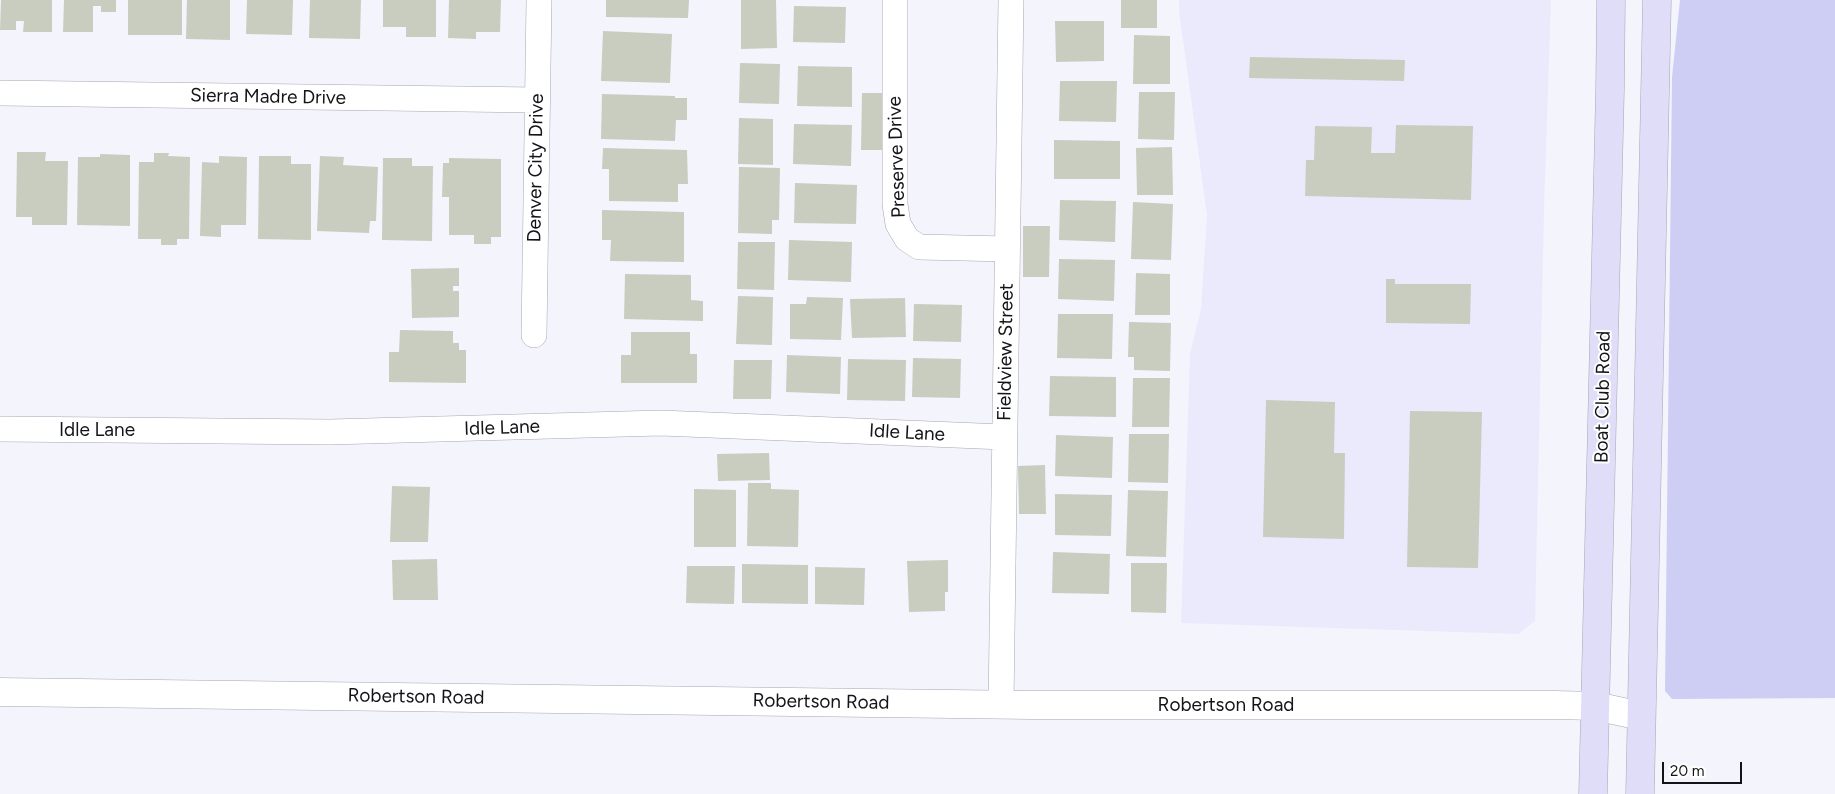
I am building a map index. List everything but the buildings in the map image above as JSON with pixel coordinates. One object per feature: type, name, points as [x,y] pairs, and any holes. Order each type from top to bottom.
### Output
[{"type":"main road","name":"Boat Club Road","points":[[1594,794],[1610,0]]},
{"type":"main road","points":[[1640,794],[1657,0]]},
{"type":"street","name":"Denver City Drive","points":[[534,335],[539,0]]},
{"type":"street","name":"Preserve Drive","points":[[895,0],[895,204],[898,224],[907,239],[919,247],[1007,249]]},
{"type":"street","name":"Fieldview Street","points":[[1000,705],[1011,0]]},
{"type":"street","name":"Sierra Madre Drive","points":[[0,93],[537,100]]},
{"type":"street","name":"Idle Lane","points":[[0,429],[330,432],[661,422],[1004,437]]},
{"type":"street","name":"Robertson Road","points":[[0,692],[1000,705],[1595,706],[1641,716]]},
{"type":"shaded area","points":[[1179,0],[1551,0],[1544,210],[1535,621],[1518,634],[1181,623],[1190,354],[1201,309],[1207,215]]},
{"type":"shaded area","points":[[1680,0],[1835,0],[1835,698],[1672,699],[1665,691],[1672,77]]}]
